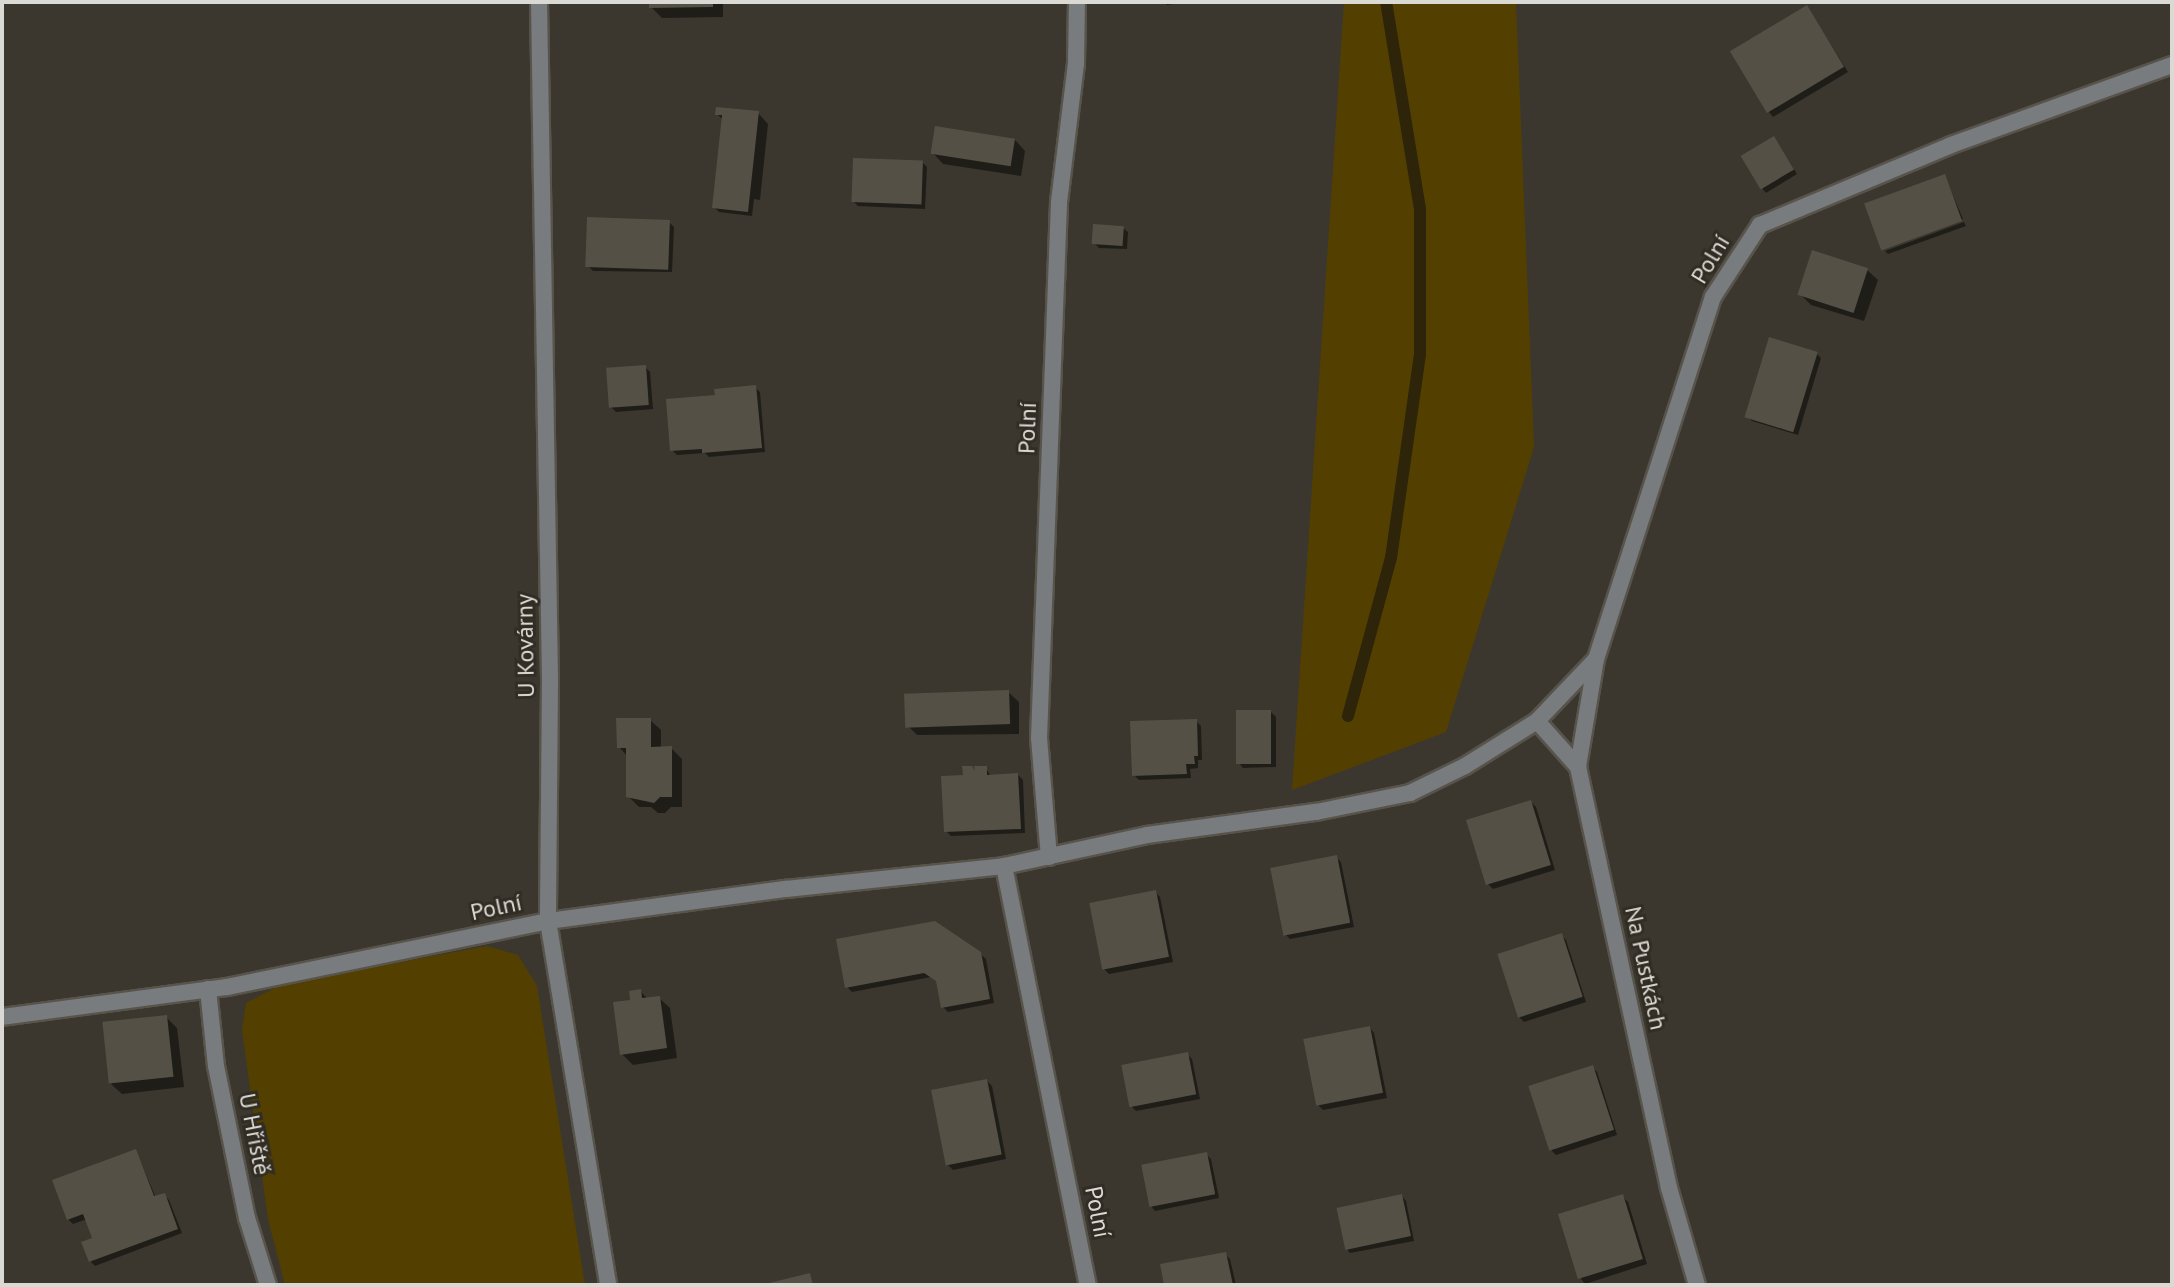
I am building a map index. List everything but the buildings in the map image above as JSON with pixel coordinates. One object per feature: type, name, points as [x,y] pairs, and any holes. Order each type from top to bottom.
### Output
[{"type":"street","name":"U Kovárny","points":[[539,2],[550,682],[548,921],[608,1285]]},
{"type":"street","name":"Polní","points":[[1049,857],[1039,738],[1059,202],[1076,64],[1077,2]]},
{"type":"street","name":"Polní","points":[[2,1017],[208,989],[548,921],[786,889],[1004,866],[1147,835],[1316,812],[1410,793],[1465,766],[1537,721],[1596,659],[1713,297],[1760,225],[1951,145],[2172,65]]},
{"type":"street","name":"Na Pustkách","points":[[1596,659],[1578,767],[1669,1188],[1697,1285]]},
{"type":"street","points":[[1537,721],[1578,767]]},
{"type":"street","name":"Polní","points":[[1004,866],[1088,1285]]},
{"type":"street","name":"U Hřiště","points":[[208,989],[216,1066],[247,1218],[268,1285]]},
{"type":"shaded area","points":[[1344,2],[1516,2],[1534,447],[1446,732],[1292,790]]},
{"type":"shaded area","points":[[487,946],[518,955],[537,986],[585,1285],[285,1285],[268,1219],[242,1030],[246,1003],[282,984]]},
{"type":"waterway","points":[[1348,716],[1391,558],[1420,354],[1420,209],[1386,2]]}]
